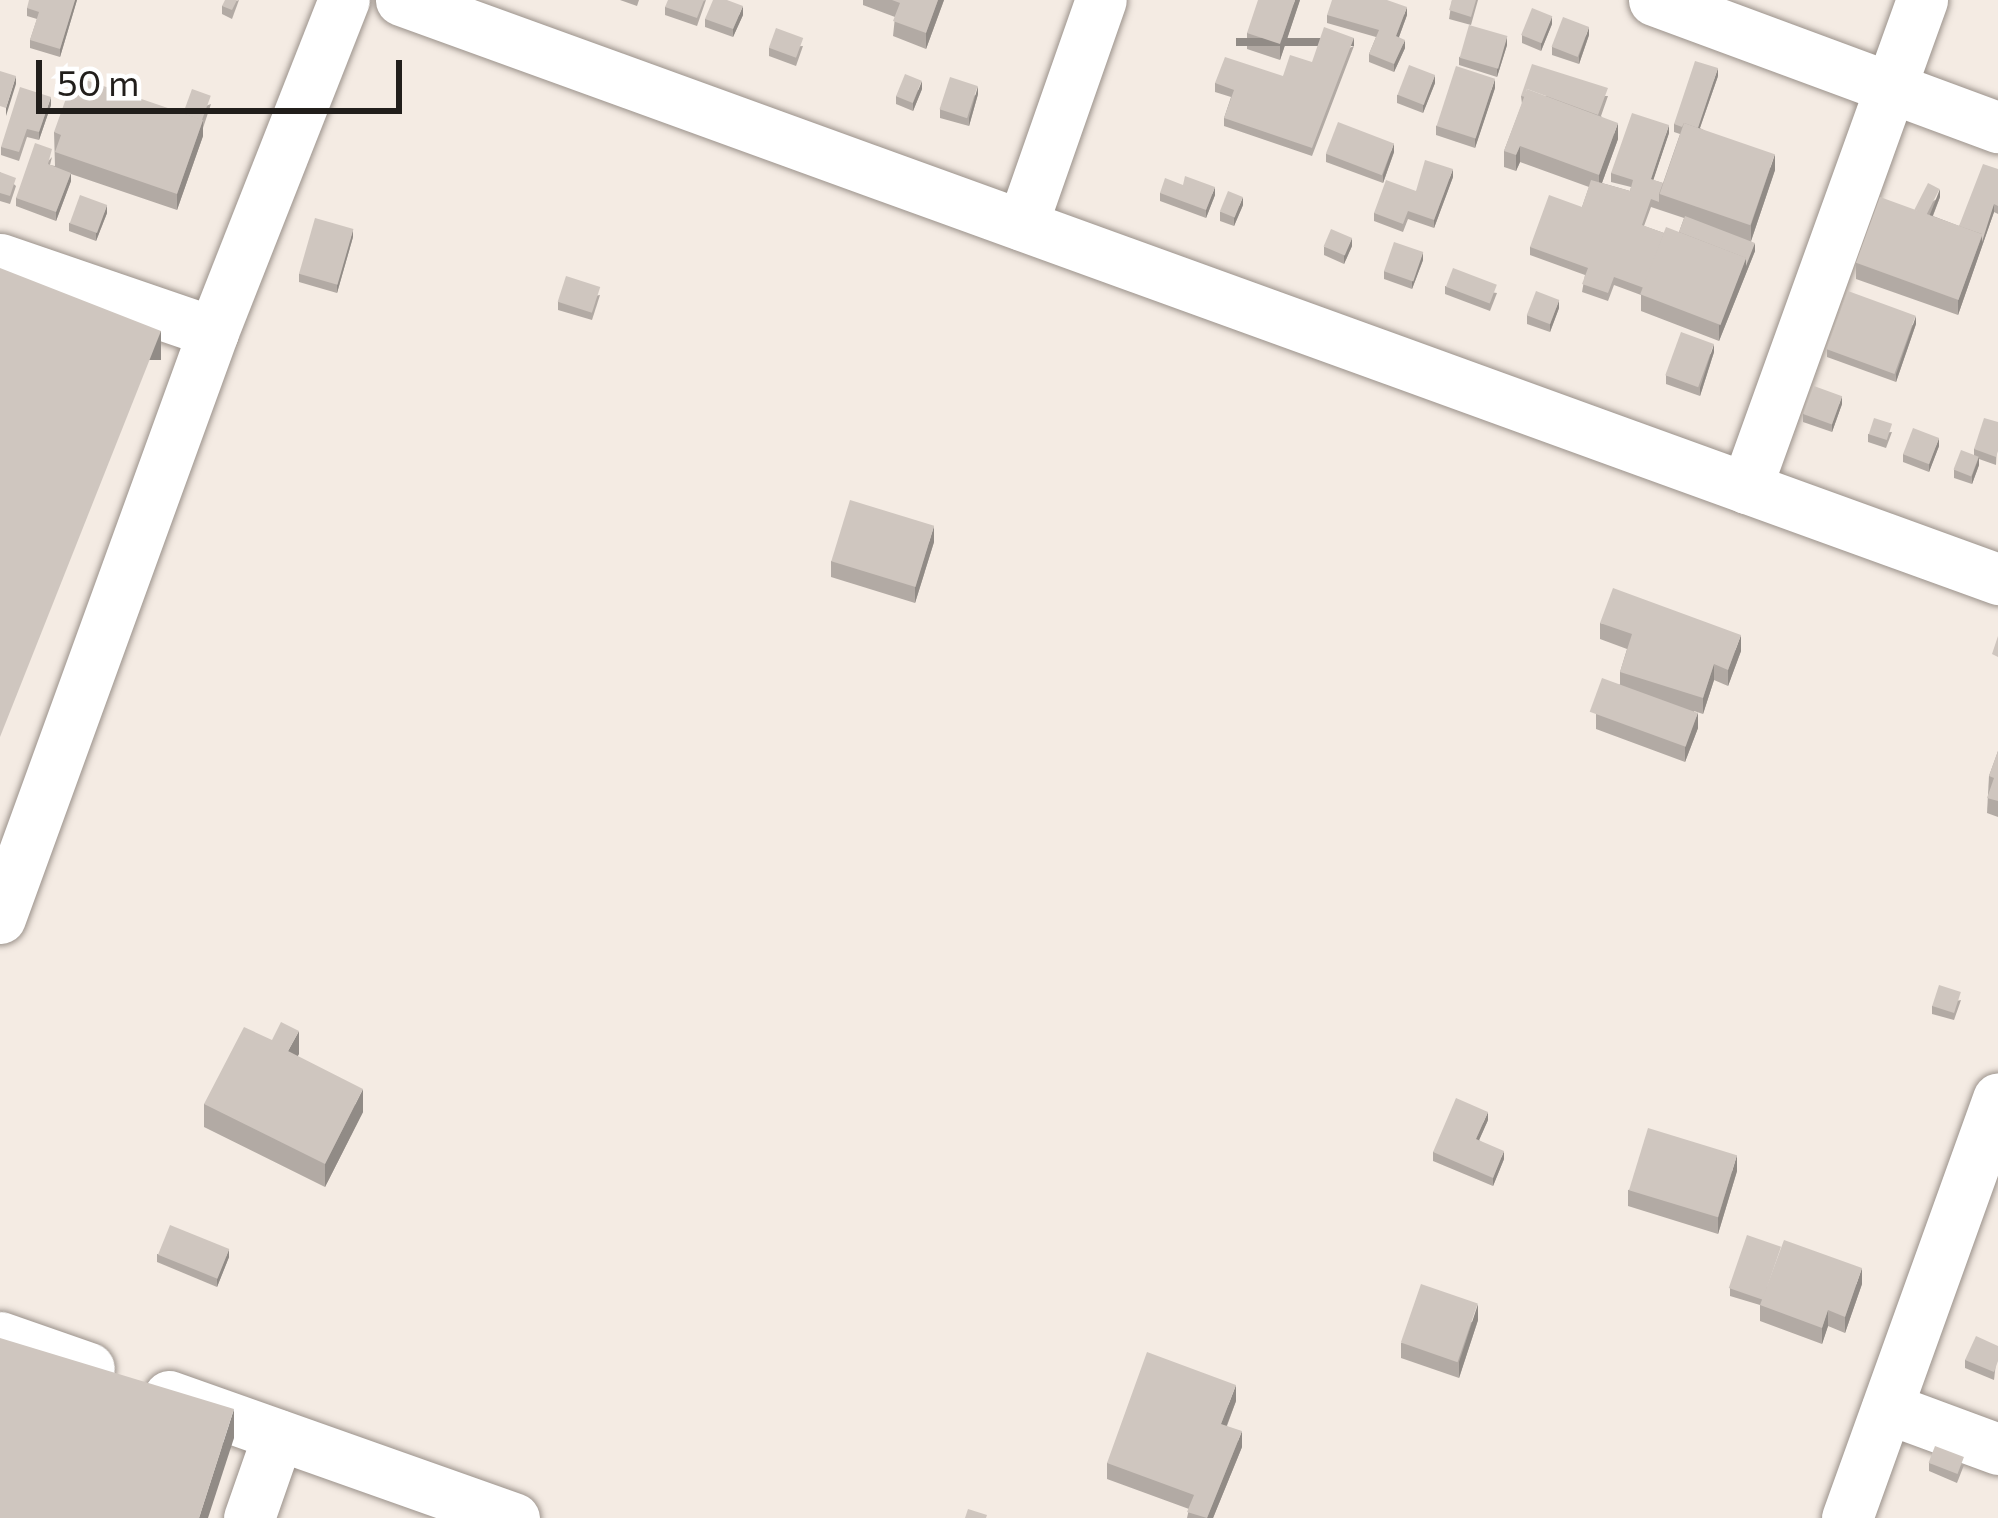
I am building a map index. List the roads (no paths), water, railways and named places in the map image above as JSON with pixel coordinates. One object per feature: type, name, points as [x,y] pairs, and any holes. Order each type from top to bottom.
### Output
[{"type":"street","points":[[0,918],[213,332],[344,0]]},
{"type":"street","points":[[401,0],[1998,579]]},
{"type":"street","points":[[1022,225],[1101,0]]},
{"type":"street","points":[[1654,0],[1998,127]]},
{"type":"street","points":[[1746,488],[1922,0]]},
{"type":"street","points":[[0,259],[213,332]]},
{"type":"street","points":[[1847,1518],[1998,1098]]},
{"type":"street","points":[[0,1336],[514,1518]]},
{"type":"street","points":[[1887,1408],[1998,1449]]},
{"type":"street","points":[[249,1518],[278,1435]]}]
